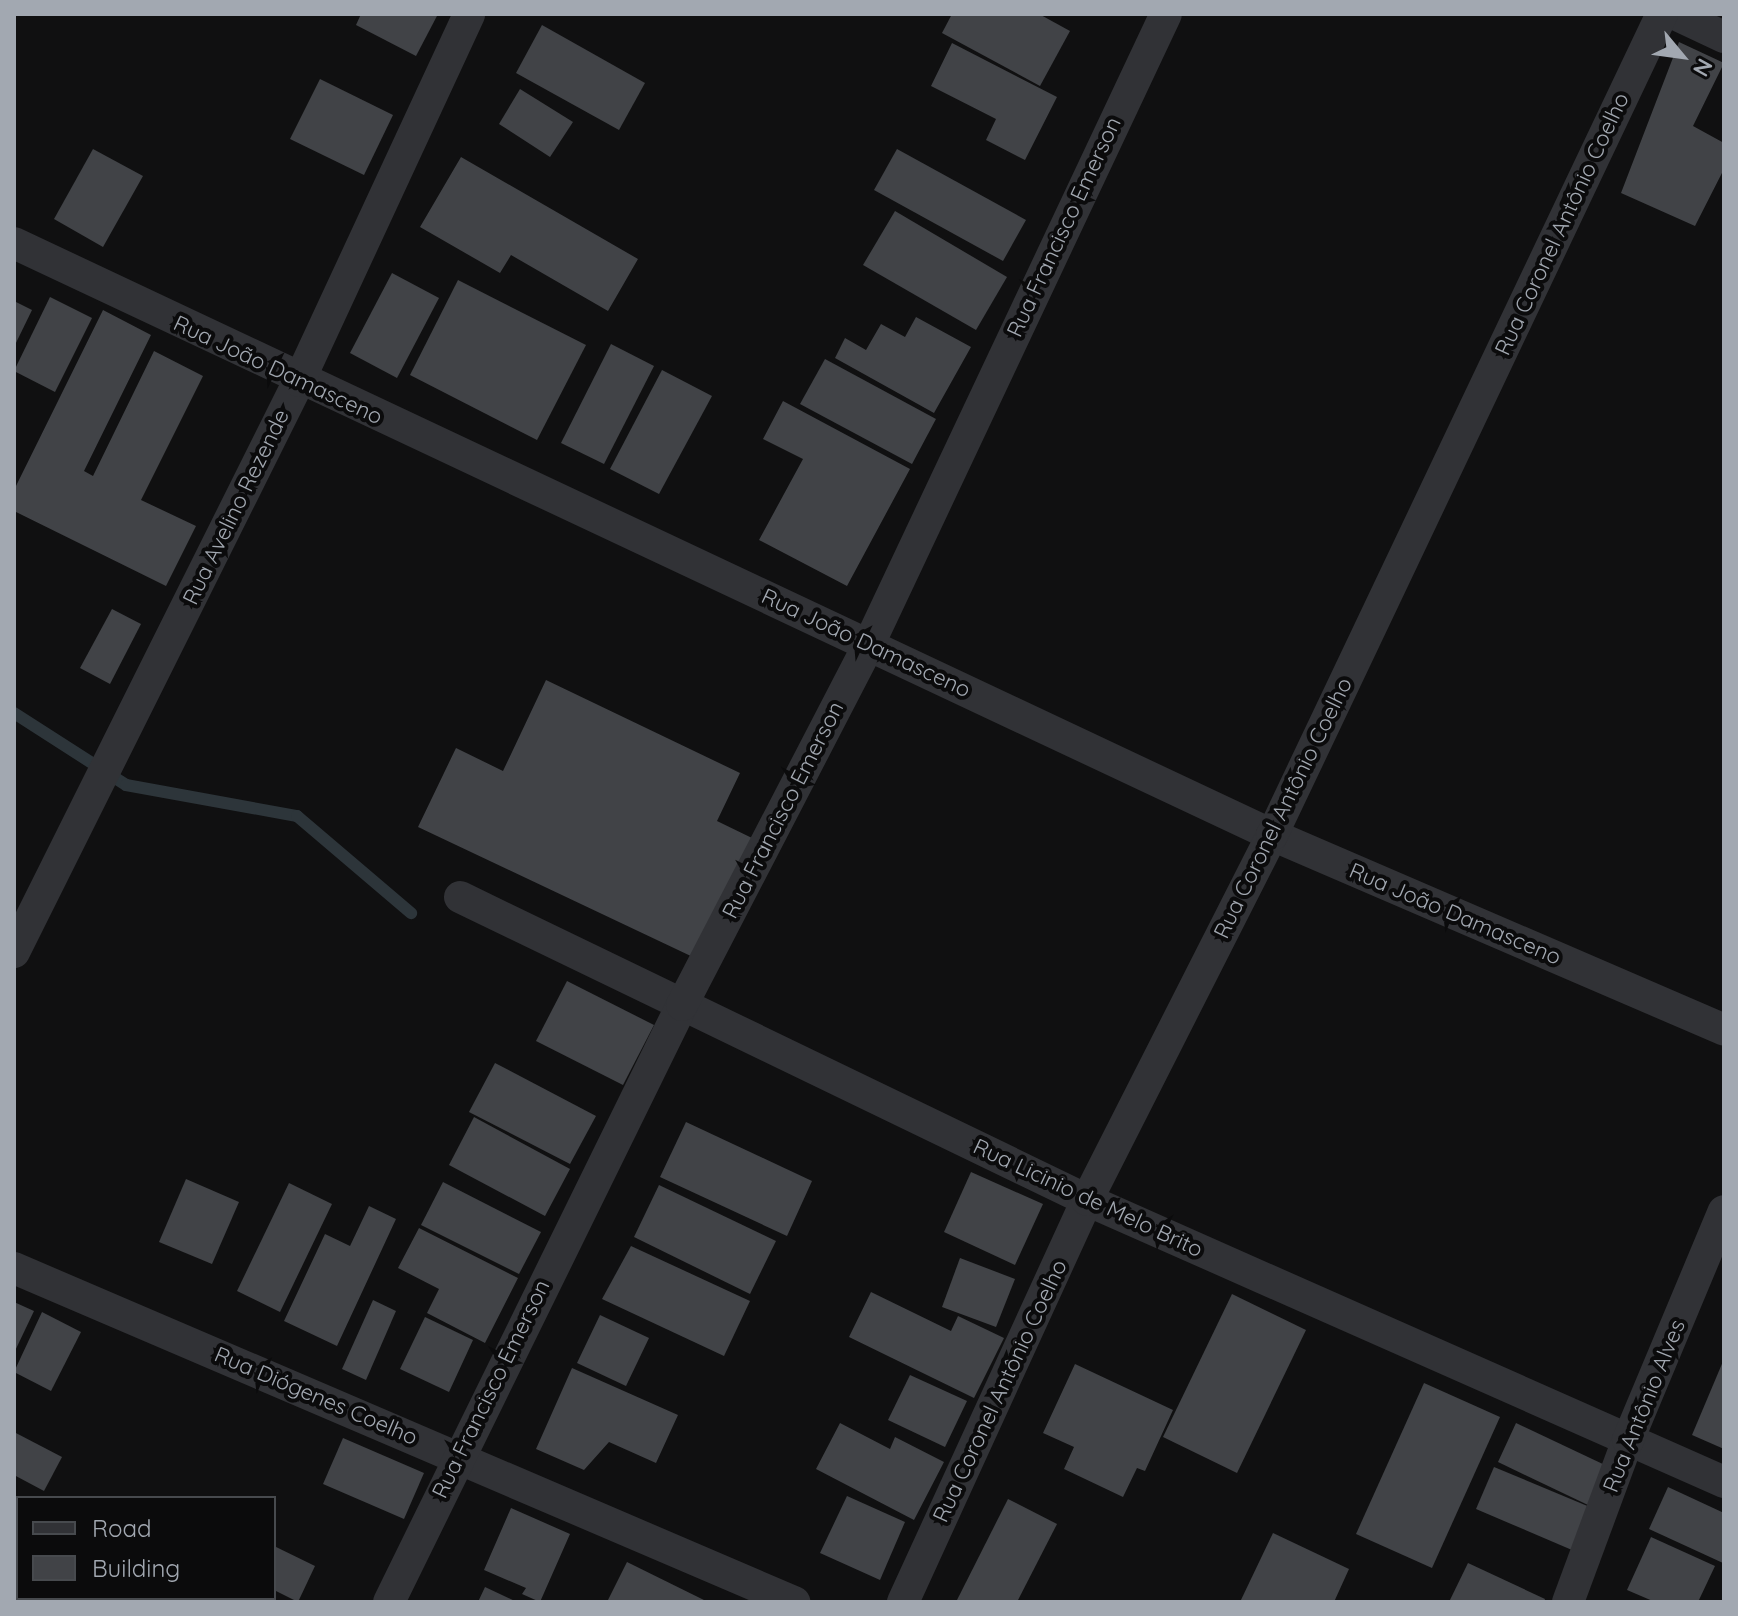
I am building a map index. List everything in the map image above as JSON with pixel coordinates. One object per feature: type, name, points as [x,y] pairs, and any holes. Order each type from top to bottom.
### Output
[{"type":"street","name":"Rua Avelino Rezende","points":[[14,952],[299,381],[469,14]]},
{"type":"street","name":"Rua Francisco Emerson","points":[[389,1602],[457,1456],[682,1005],[869,644],[1166,14]]},
{"type":"street","name":"Rua Coronel Antônio Coelho","points":[[903,1602],[1087,1200],[1272,835],[1662,14]]},
{"type":"street","points":[[1675,14],[1724,37]]},
{"type":"street","name":"Rua João Damasceno","points":[[14,243],[299,381],[869,644],[1272,835],[1724,1030]]},
{"type":"street","name":"Rua Licinio de Melo Brito","points":[[460,897],[1087,1200],[1724,1482]]},
{"type":"street","name":"Rua Antônio Alves","points":[[1568,1602],[1628,1440],[1724,1211]]},
{"type":"street","name":"Rua Diógenes Coelho","points":[[14,1268],[794,1602]]},
{"type":"building","points":[[361,14],[438,14],[416,56],[356,25]]},
{"type":"building","points":[[952,14],[1039,14],[1070,31],[1040,86],[942,33]]},
{"type":"building","points":[[542,25],[645,83],[619,130],[516,73]]},
{"type":"building","points":[[1679,42],[1724,63],[1693,126],[1724,143],[1724,169],[1695,226],[1621,193]]},
{"type":"building","points":[[952,43],[1057,97],[1025,160],[986,140],[996,119],[931,86]]},
{"type":"building","points":[[320,79],[393,115],[364,175],[290,139]]},
{"type":"building","points":[[520,89],[573,122],[550,157],[499,124]]},
{"type":"building","points":[[93,149],[143,176],[103,247],[54,219]]},
{"type":"building","points":[[897,149],[1026,220],[1003,261],[874,190]]},
{"type":"building","points":[[461,157],[638,259],[608,311],[511,255],[500,273],[420,227]]},
{"type":"building","points":[[895,211],[1007,277],[976,330],[863,265]]},
{"type":"building","points":[[392,273],[439,298],[397,378],[350,353]]},
{"type":"building","points":[[458,280],[586,345],[537,440],[410,375]]},
{"type":"building","points":[[50,297],[92,318],[55,392],[14,371]]},
{"type":"building","points":[[14,301],[32,310],[14,347]]},
{"type":"building","points":[[103,310],[151,335],[84,471],[93,476],[154,351],[203,376],[141,500],[196,526],[166,586],[14,511],[14,490]]},
{"type":"building","points":[[916,317],[971,347],[934,413],[835,358],[845,338],[866,350],[881,324],[905,337]]},
{"type":"building","points":[[611,344],[654,366],[604,464],[561,443]]},
{"type":"building","points":[[825,359],[936,419],[912,464],[800,404]]},
{"type":"building","points":[[662,370],[712,396],[659,494],[610,469]]},
{"type":"building","points":[[783,401],[910,469],[847,586],[759,540],[803,459],[763,439]]},
{"type":"building","points":[[112,609],[141,624],[110,684],[80,668]]},
{"type":"building","points":[[546,680],[740,773],[717,821],[752,838],[695,958],[418,827],[456,748],[503,771]]},
{"type":"building","points":[[567,981],[654,1025],[623,1085],[536,1041]]},
{"type":"building","points":[[495,1063],[596,1116],[570,1164],[469,1112]]},
{"type":"building","points":[[474,1117],[570,1169],[545,1216],[449,1165]]},
{"type":"building","points":[[686,1122],[812,1181],[787,1236],[660,1177]]},
{"type":"building","points":[[971,1172],[1043,1204],[1015,1265],[944,1232]]},
{"type":"building","points":[[186,1179],[239,1202],[212,1264],[159,1242]]},
{"type":"building","points":[[443,1182],[541,1232],[519,1274],[421,1225]]},
{"type":"building","points":[[289,1183],[332,1204],[280,1312],[237,1291]]},
{"type":"building","points":[[659,1185],[776,1241],[750,1294],[634,1237]]},
{"type":"building","points":[[369,1206],[396,1219],[337,1346],[284,1321],[325,1234],[350,1246]]},
{"type":"building","points":[[419,1228],[518,1278],[485,1343],[427,1313],[439,1289],[398,1268]]},
{"type":"building","points":[[631,1246],[750,1301],[724,1356],[602,1299]]},
{"type":"building","points":[[960,1258],[1015,1279],[996,1327],[942,1307]]},
{"type":"building","points":[[871,1292],[951,1331],[958,1316],[1004,1338],[974,1398],[849,1337]]},
{"type":"building","points":[[1232,1294],[1306,1330],[1237,1473],[1163,1437]]},
{"type":"building","points":[[373,1300],[396,1311],[366,1380],[342,1369]]},
{"type":"building","points":[[14,1302],[34,1311],[14,1353]]},
{"type":"building","points":[[42,1312],[81,1332],[51,1391],[14,1372]]},
{"type":"building","points":[[600,1315],[649,1338],[626,1386],[577,1363]]},
{"type":"building","points":[[425,1317],[473,1340],[449,1392],[400,1369]]},
{"type":"building","points":[[1724,1359],[1724,1449],[1692,1435]]},
{"type":"building","points":[[1075,1364],[1173,1410],[1145,1471],[1137,1468],[1123,1497],[1064,1469],[1074,1447],[1043,1433]]},
{"type":"building","points":[[572,1368],[678,1415],[656,1463],[609,1442],[584,1470],[536,1449]]},
{"type":"building","points":[[910,1375],[967,1401],[945,1447],[888,1420]]},
{"type":"building","points":[[1424,1383],[1500,1417],[1432,1568],[1356,1534]]},
{"type":"building","points":[[840,1423],[890,1449],[895,1437],[944,1462],[914,1520],[816,1469]]},
{"type":"building","points":[[1516,1423],[1607,1466],[1588,1505],[1498,1462]]},
{"type":"building","points":[[14,1432],[62,1457],[44,1491],[14,1475]]},
{"type":"building","points":[[343,1438],[424,1473],[404,1519],[323,1484]]},
{"type":"building","points":[[1494,1467],[1597,1510],[1579,1553],[1476,1509]]},
{"type":"building","points":[[1668,1487],[1724,1513],[1723,1563],[1649,1529]]},
{"type":"building","points":[[847,1496],[905,1522],[880,1580],[820,1553]]},
{"type":"building","points":[[1008,1499],[1057,1524],[1017,1602],[956,1602]]},
{"type":"building","points":[[511,1508],[570,1534],[540,1602],[522,1594],[526,1588],[484,1570]]},
{"type":"building","points":[[1273,1533],[1349,1569],[1334,1602],[1240,1602]]},
{"type":"building","points":[[1651,1537],[1715,1566],[1698,1602],[1655,1602],[1627,1590]]},
{"type":"building","points":[[276,1547],[315,1566],[298,1602],[276,1591]]},
{"type":"building","points":[[627,1562],[708,1602],[607,1602]]},
{"type":"building","points":[[1468,1563],[1545,1599],[1544,1602],[1449,1602]]},
{"type":"building","points":[[16,1580],[16,1600],[65,1600],[64,1602],[14,1602]]},
{"type":"building","points":[[485,1587],[517,1602],[478,1602]]},
{"type":"waterway","points":[[14,713],[126,785],[297,816],[411,913]]}]
